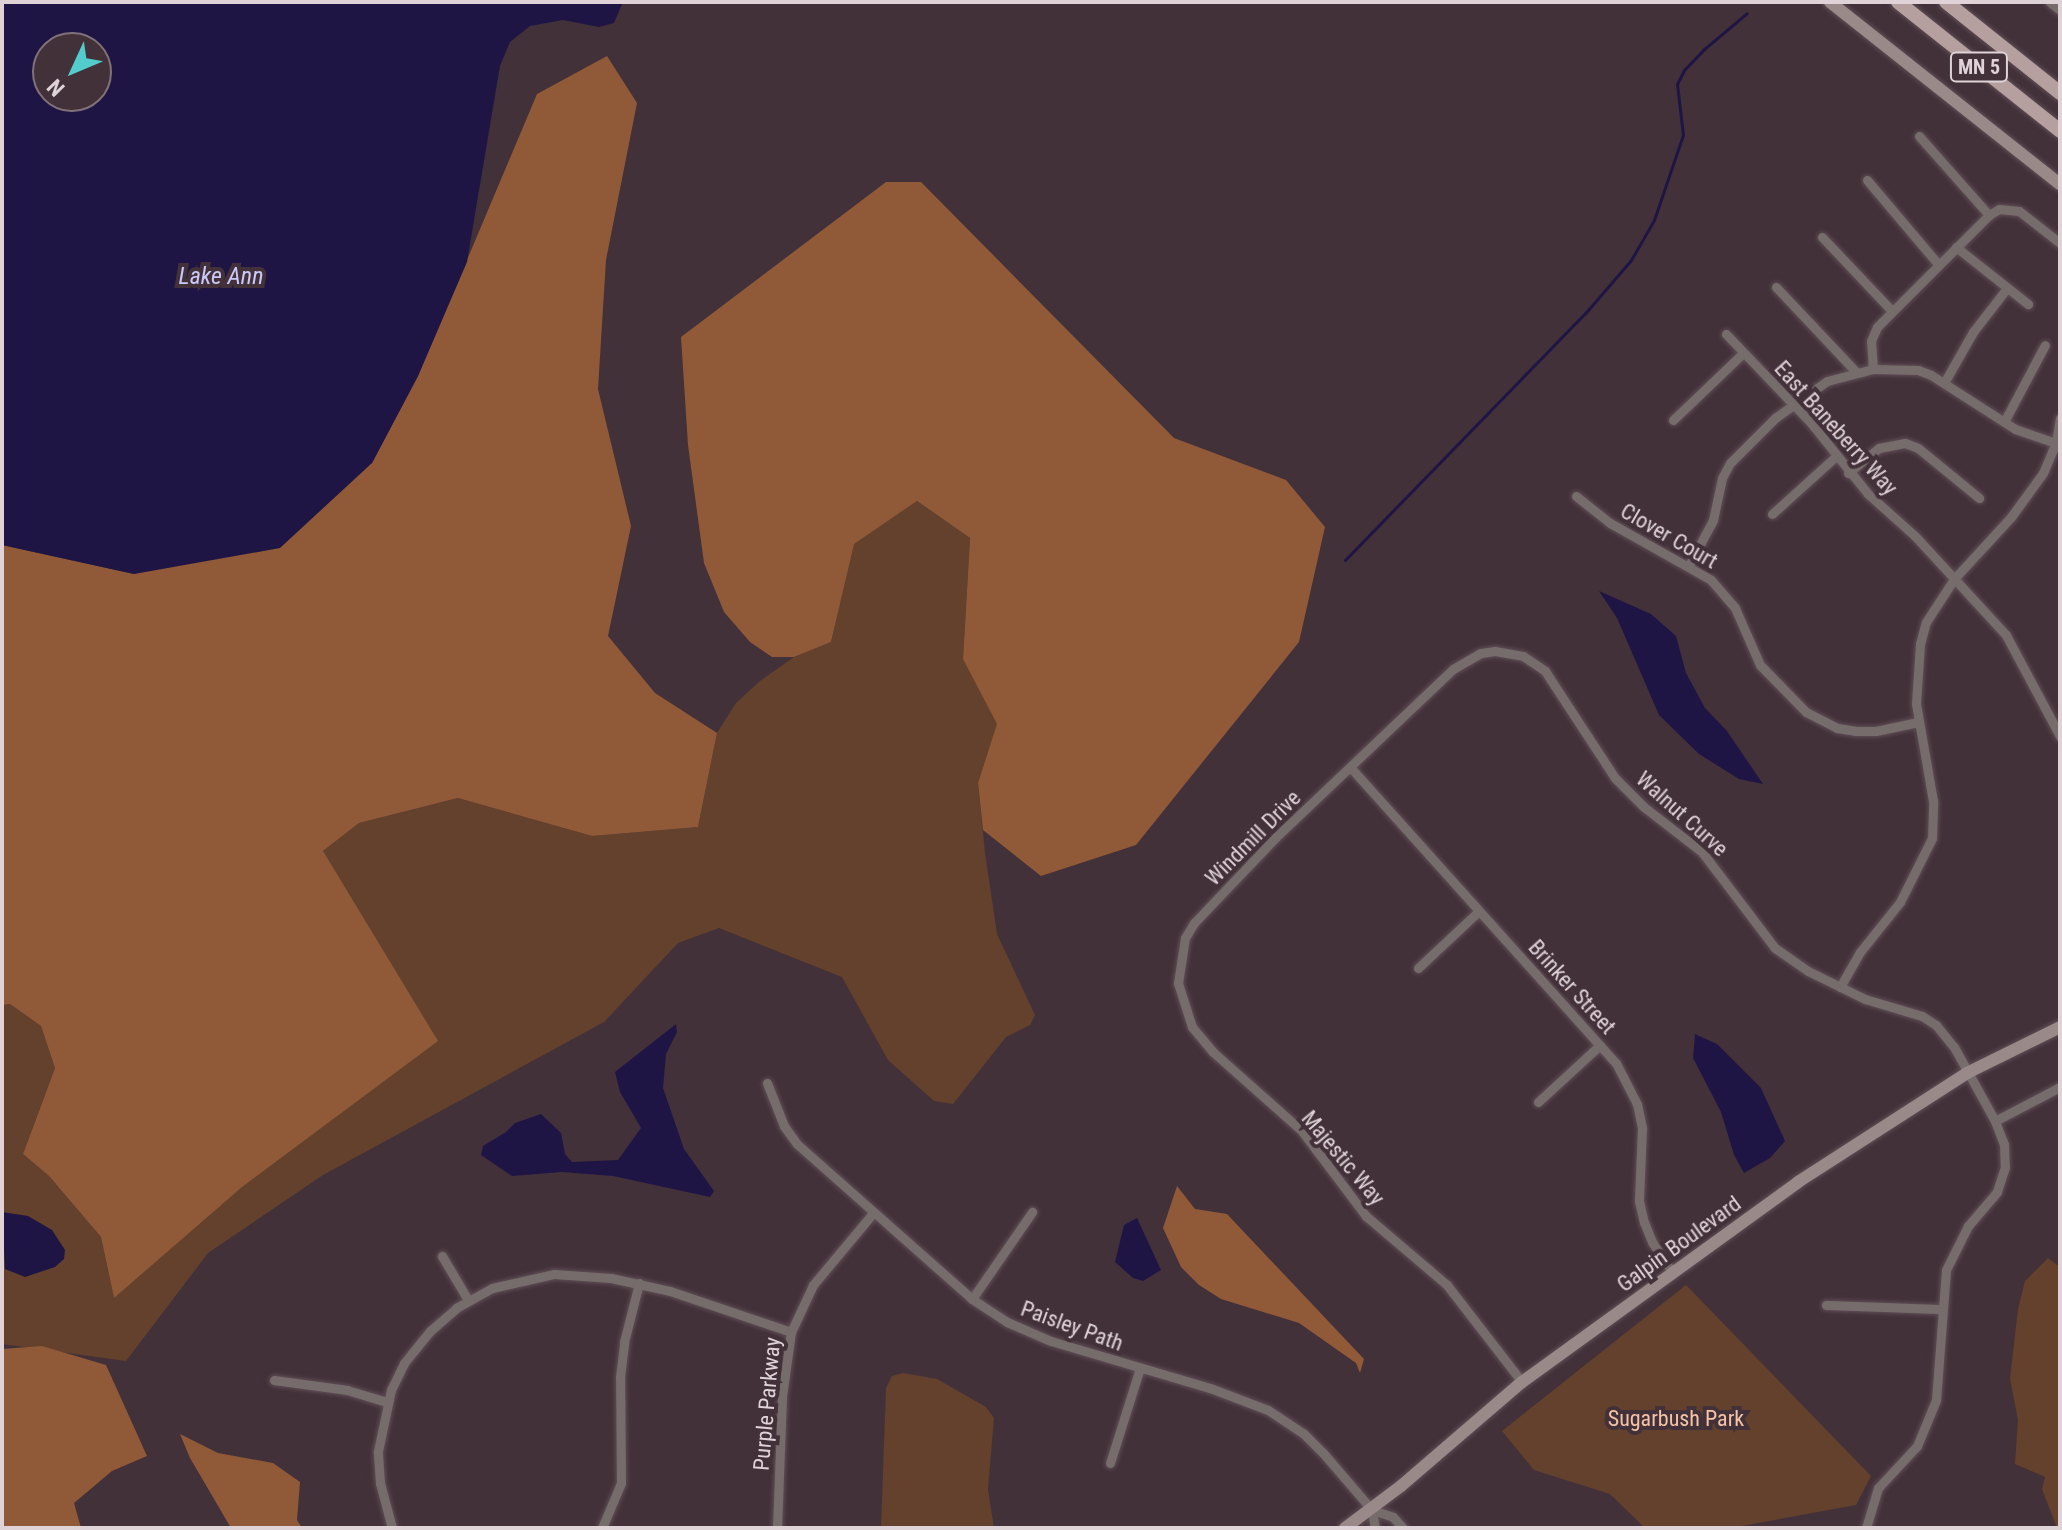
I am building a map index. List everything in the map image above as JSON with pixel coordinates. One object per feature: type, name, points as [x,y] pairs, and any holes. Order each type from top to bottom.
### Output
[{"type":"main road","name":"MN 5","points":[[1898,2],[2060,131]]},
{"type":"main road","name":"MN 5","points":[[1946,2],[2060,93]]},
{"type":"street","points":[[1830,2],[2060,184]]},
{"type":"street","points":[[2050,2],[2060,10]]},
{"type":"street","points":[[1919,136],[1989,215]]},
{"type":"street","points":[[1867,180],[1938,264]]},
{"type":"street","points":[[1873,369],[1871,341],[1877,327],[1989,215],[1999,209],[2019,211],[2060,243]]},
{"type":"street","points":[[1822,237],[1891,310]]},
{"type":"street","points":[[1956,247],[2028,304]]},
{"type":"street","points":[[1776,287],[1856,372]]},
{"type":"street","points":[[1944,383],[1973,332],[2007,288]]},
{"type":"street","name":"East Baneberry Way","points":[[1726,334],[1792,403],[1848,473],[1915,536],[2018,651],[2060,736]]},
{"type":"street","points":[[2004,422],[2045,345]]},
{"type":"street","points":[[1673,420],[1743,353]]},
{"type":"street","points":[[1689,565],[1713,520],[1722,478],[1730,463],[1792,403],[1827,381],[1856,372],[1903,367],[1931,375],[2004,422],[2056,443]]},
{"type":"street","points":[[1840,987],[1860,952],[1900,902],[1932,838],[1933,801],[1918,722],[1915,682],[1926,622],[1954,579],[2011,517],[2043,473],[2056,443],[2060,418]]},
{"type":"street","points":[[1848,473],[1879,448],[1905,443],[1918,448],[1979,498]]},
{"type":"street","points":[[1772,514],[1835,457]]},
{"type":"street","name":"Clover Court","points":[[1576,496],[1602,518],[1689,565],[1724,593],[1735,608],[1760,665],[1806,712],[1837,728],[1855,731],[1876,731],[1918,722]]},
{"type":"street","name":"Walnut Curve","points":[[1351,768],[1467,659],[1495,651],[1523,656],[1537,663],[1552,680],[1579,727],[1615,778],[1644,807],[1689,841],[1715,866],[1762,934],[1791,960],[1840,987],[1884,1007],[1922,1016],[1936,1025],[1954,1047],[1995,1121],[2006,1156],[2002,1181],[1953,1253],[1943,1286],[1940,1376],[1930,1419],[1917,1446],[1878,1488],[1866,1528]]},
{"type":"street","name":"Brinker Street","points":[[1351,768],[1616,1063],[1637,1104],[1642,1128],[1639,1201],[1652,1242],[1672,1272]]},
{"type":"street","name":"Windmill Drive","points":[[1185,938],[1194,923],[1276,837],[1351,768]]},
{"type":"street","points":[[1418,968],[1479,911]]},
{"type":"street","name":"Majestic Way","points":[[1185,938],[1178,983],[1192,1027],[1213,1052],[1302,1131],[1366,1216],[1447,1285],[1522,1382]]},
{"type":"street","name":"Galpin Boulevard","points":[[1345,1528],[1372,1510],[1522,1382],[1798,1182],[1967,1073],[2060,1027]]},
{"type":"street","points":[[1538,1102],[1600,1045]]},
{"type":"street","name":"Paisley Path","points":[[767,1083],[790,1135],[972,1299],[1029,1333],[1228,1394],[1288,1422],[1324,1454],[1372,1510]]},
{"type":"street","points":[[1995,1121],[2060,1087]]},
{"type":"street","points":[[972,1299],[1032,1212]]},
{"type":"street","name":"Purple Parkway","points":[[777,1528],[784,1374],[791,1332],[813,1285],[873,1213]]},
{"type":"street","points":[[442,1256],[468,1300]]},
{"type":"street","points":[[392,1528],[378,1469],[381,1424],[387,1402],[404,1363],[417,1345],[442,1318],[468,1300],[510,1281],[554,1274],[580,1274],[639,1283],[791,1332]]},
{"type":"street","points":[[603,1528],[621,1483],[620,1377],[639,1283]]},
{"type":"street","points":[[1826,1305],[1941,1309]]},
{"type":"street","points":[[1110,1463],[1140,1368]]},
{"type":"street","points":[[274,1380],[347,1390],[387,1402]]},
{"type":"street","points":[[1375,1528],[1372,1510],[1393,1517],[1403,1528]]},
{"type":"green space","points":[[917,501],[970,538],[963,658],[998,724],[978,783],[985,853],[997,934],[1035,1015],[1030,1025],[1006,1037],[953,1104],[934,1101],[888,1060],[842,977],[719,928],[678,943],[604,1022],[323,1175],[208,1253],[126,1361],[2,1344],[2,1005],[10,1004],[41,1026],[55,1068],[23,1154],[49,1176],[101,1237],[114,1298],[323,851],[359,823],[458,798],[592,836],[698,827],[717,733],[736,703],[794,657],[831,642],[853,544]]},
{"type":"green space","points":[[2048,1258],[2060,1267],[2060,1528],[2057,1528],[2042,1489],[2045,1477],[2015,1464],[2018,1420],[2010,1379],[2018,1309],[2025,1281]]},
{"type":"green space","name":"Sugarbush Park","points":[[1686,1285],[1871,1476],[1856,1505],[1731,1528],[1645,1528],[1610,1494],[1534,1470],[1502,1431]]},
{"type":"green space","points":[[903,1373],[937,1379],[986,1407],[994,1418],[988,1489],[994,1528],[881,1528],[886,1388],[892,1376]]},
{"type":"shaded area","points":[[607,56],[637,103],[606,260],[598,389],[631,526],[608,636],[655,693],[717,733],[698,827],[592,836],[458,798],[359,823],[323,851],[438,1041],[242,1187],[114,1298],[101,1237],[49,1176],[23,1154],[55,1068],[41,1026],[10,1004],[2,1005],[2,545],[134,574],[372,463],[418,376],[537,94]]},
{"type":"shaded area","points":[[886,182],[921,182],[1174,438],[1286,480],[1325,527],[1299,642],[1136,845],[1041,876],[983,830],[978,783],[997,724],[963,659],[970,538],[917,501],[854,544],[831,642],[794,657],[772,657],[750,642],[724,612],[704,563],[688,445],[681,337]]},
{"type":"shaded area","points":[[1177,1186],[1195,1209],[1227,1214],[1364,1359],[1360,1373],[1356,1363],[1299,1323],[1221,1299],[1199,1285],[1181,1267],[1163,1228]]},
{"type":"shaded area","points":[[42,1346],[106,1365],[147,1456],[112,1471],[74,1503],[81,1528],[2,1528],[2,1349]]},
{"type":"shaded area","points":[[180,1434],[218,1453],[273,1463],[300,1482],[297,1520],[302,1528],[231,1528],[190,1458]]},
{"type":"water","name":"Lake Ann","points":[[2,2],[623,2],[614,23],[599,27],[563,20],[530,26],[510,42],[500,66],[467,262],[418,376],[372,463],[280,548],[134,574],[2,545]]},
{"type":"water","points":[[1599,591],[1651,614],[1676,636],[1686,673],[1705,708],[1727,731],[1763,784],[1739,779],[1699,754],[1659,715],[1617,618]]},
{"type":"water","points":[[676,1024],[677,1032],[666,1054],[663,1088],[684,1149],[714,1191],[710,1197],[613,1176],[562,1172],[512,1176],[481,1155],[483,1146],[515,1123],[541,1114],[561,1133],[565,1154],[572,1162],[618,1160],[641,1128],[620,1092],[615,1072]]},
{"type":"water","points":[[1695,1034],[1717,1044],[1761,1088],[1785,1141],[1770,1158],[1744,1173],[1734,1155],[1721,1112],[1693,1058]]},
{"type":"water","points":[[2,1212],[28,1216],[52,1230],[65,1250],[64,1259],[55,1267],[25,1277],[5,1269]]},
{"type":"water","points":[[1137,1218],[1161,1270],[1143,1281],[1133,1278],[1115,1262],[1124,1225]]},
{"type":"waterway","points":[[1345,560],[1588,310],[1631,260],[1654,220],[1683,135],[1677,84],[1684,70],[1703,50],[1747,13]]}]
